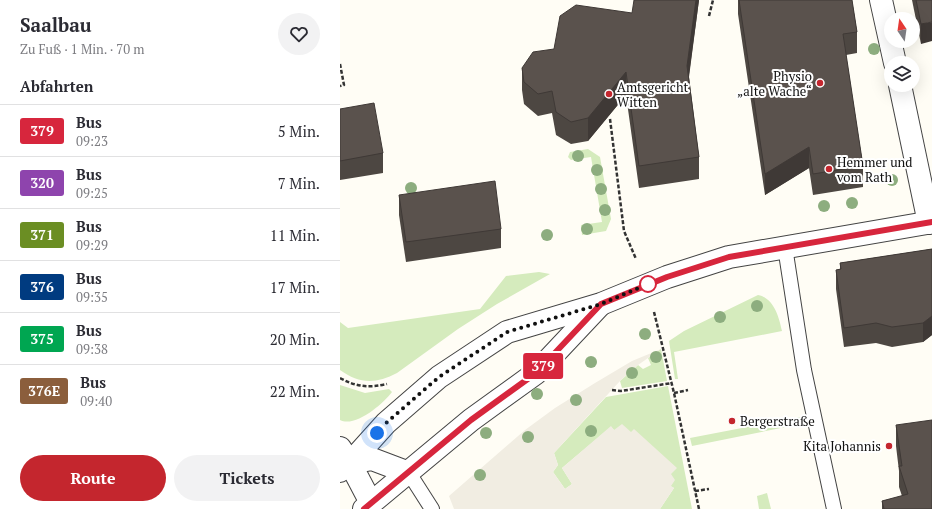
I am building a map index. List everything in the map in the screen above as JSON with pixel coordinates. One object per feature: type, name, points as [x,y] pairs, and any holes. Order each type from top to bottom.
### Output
[{"type":"street","points":[[881,0],[893,56]]},
{"type":"street","points":[[343,461],[439,377],[507,332],[601,304],[647,285],[729,257],[931,222],[902,92]]},
{"type":"street","points":[[343,461],[370,507],[471,420],[536,373],[601,304]]},
{"type":"street","points":[[343,461],[372,459],[409,473]]},
{"type":"lane","points":[[785,247],[804,370],[834,509]]},
{"type":"lane","points":[[409,473],[432,509]]},
{"type":"path","points":[[709,16],[713,0]]},
{"type":"path","points":[[340,64],[344,85],[340,86]]},
{"type":"path","points":[[610,119],[624,231],[647,285],[662,349],[672,383],[699,509]]},
{"type":"path","points":[[612,390],[621,391],[672,383]]},
{"type":"path","points":[[674,393],[688,390]]},
{"type":"path","points":[[695,491],[709,489]]},
{"type":"green space","points":[[588,149],[600,157],[611,219],[606,231],[582,235],[581,225],[602,222],[591,157],[571,160],[568,157],[570,152]]},
{"type":"green space","points":[[539,272],[550,274],[497,304],[389,377],[375,381],[361,380],[347,375],[340,370],[340,322],[348,328],[480,309],[506,276]]},
{"type":"green space","points":[[758,295],[764,297],[772,304],[777,314],[782,331],[674,352],[678,379],[675,379],[669,341],[684,331]]},
{"type":"green space","points":[[661,349],[667,381],[622,388],[620,381],[638,365],[643,369],[651,365],[648,358]]},
{"type":"green space","points":[[340,385],[365,393],[389,389],[392,392],[382,403],[368,414],[353,421],[346,422],[340,420]]},
{"type":"green space","points":[[668,386],[692,509],[660,509],[674,488],[670,486],[634,430],[631,433],[614,430],[611,427],[562,468],[572,484],[565,489],[553,472],[558,465],[554,453],[606,397]]},
{"type":"green space","points":[[800,417],[801,424],[692,446],[690,438]]},
{"type":"green space","points":[[767,493],[771,509],[759,509],[757,496]]},
{"type":"shaded area","points":[[661,349],[638,365],[620,381],[554,453],[558,465],[553,472],[565,489],[572,484],[562,468],[611,426],[614,430],[622,424],[631,432],[634,429],[677,468],[671,474],[675,480],[671,486],[674,488],[660,509],[454,509],[449,496],[525,430],[555,408],[595,383],[632,361]]},
{"type":"building","name":"Amtsgericht Witten","points":[[634,0],[696,0],[687,66],[699,157],[639,166],[626,72],[588,118],[571,122],[556,112],[552,91],[538,94],[524,82],[522,68],[533,52],[554,49],[560,16],[576,5],[632,13]]},
{"type":"building","points":[[739,0],[852,0],[857,32],[843,34],[863,166],[813,174],[809,147],[765,174]]},
{"type":"building","points":[[916,0],[932,0],[932,22],[921,24],[920,12],[918,12]]},
{"type":"building","points":[[374,103],[383,153],[340,161],[340,109]]},
{"type":"building","points":[[495,181],[501,229],[406,242],[399,195]]},
{"type":"building","points":[[932,249],[932,316],[923,323],[892,327],[876,323],[844,328],[836,270],[841,269],[840,263]]},
{"type":"building","points":[[932,420],[932,509],[884,509],[882,501],[908,494],[899,466],[902,466],[896,425]]},
{"type":"bus line","name":"379","points":[[364,509],[471,420],[536,373],[601,304],[667,277],[729,257],[932,222]]},
{"type":"place","name":"Physio „alte Wache“","points":[[820,83]]},
{"type":"place","name":"Amtsgericht Witten","points":[[609,94]]},
{"type":"place","name":"Hemmer und vom Rath","points":[[829,169]]},
{"type":"place","name":"Bergerstraße","points":[[732,421]]},
{"type":"place","name":"Kita Johannis","points":[[889,446]]},
{"type":"route","points":[[377,433],[386,423],[439,377],[507,332],[601,304],[648,284]]}]
